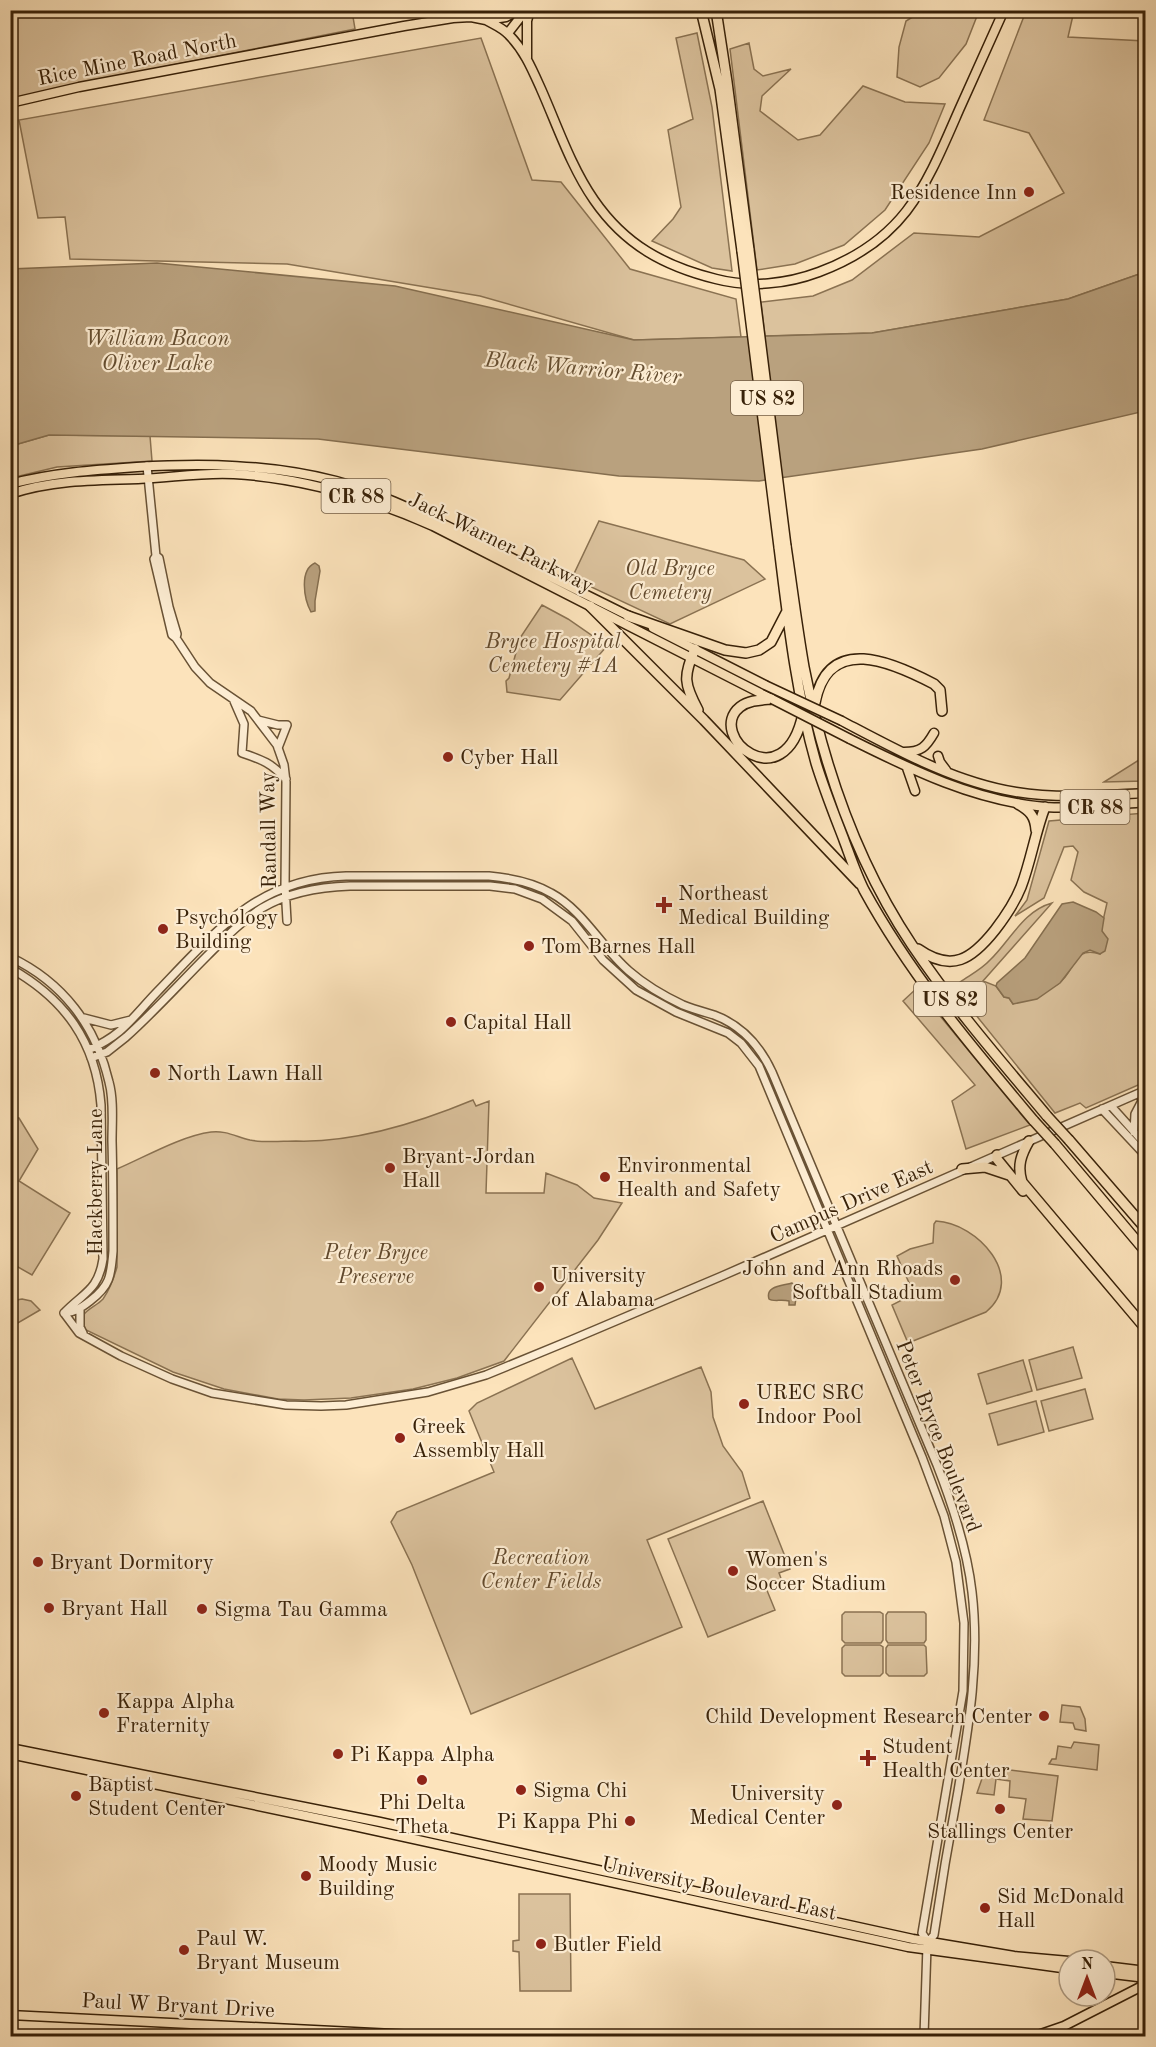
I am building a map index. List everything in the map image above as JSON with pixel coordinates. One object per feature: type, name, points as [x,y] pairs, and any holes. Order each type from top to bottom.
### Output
[{"type":"highway","name":"US 82","points":[[701,10],[720,89],[745,251]]},
{"type":"highway","name":"US 82","points":[[716,10],[794,661],[847,817],[867,864],[911,944],[959,1011],[1146,1230]]},
{"type":"highway","name":"US 82","points":[[782,547],[804,667],[815,760],[827,799],[863,888],[910,966],[952,1023],[1146,1252]]},
{"type":"highway","points":[[590,606],[704,720],[863,888]]},
{"type":"highway","points":[[628,616],[725,650],[746,653],[759,650],[771,642],[787,611]]},
{"type":"highway","points":[[693,653],[685,680],[689,693],[704,720]]},
{"type":"highway","points":[[772,699],[754,700],[741,705],[734,713],[731,723],[734,737],[742,748],[753,756],[767,758],[787,750],[796,739],[823,678],[833,668],[856,658],[870,658],[934,684],[940,690],[942,711]]},
{"type":"highway","points":[[1018,804],[1030,811],[1035,820],[1036,831]]},
{"type":"highway","points":[[911,944],[939,961],[955,961],[979,950],[1005,917],[1021,887],[1044,807]]},
{"type":"highway","points":[[1022,1182],[1019,1171],[1020,1162],[1029,1141]]},
{"type":"highway","points":[[997,1155],[997,1160],[1146,1336]]},
{"type":"highway","points":[[997,1155],[1146,1329]]},
{"type":"highway","points":[[962,1169],[991,1168],[1010,1175]]},
{"type":"main road","name":"Rice Mine Road North","points":[[10,103],[79,87],[404,26],[461,18],[486,20],[506,16],[518,10]]},
{"type":"main road","points":[[508,33],[528,10]]},
{"type":"main road","points":[[527,58],[528,10]]},
{"type":"main road","points":[[486,20],[508,33],[527,58],[580,175],[592,197],[618,229],[654,256],[686,272],[741,284],[779,283],[803,278],[843,263],[889,231],[906,213],[931,174],[1004,10]]},
{"type":"main road","name":"Jack Warner Parkway","points":[[10,484],[34,477],[70,472],[147,466],[222,464],[305,474],[338,482],[401,504],[628,616],[772,699],[922,775],[975,793],[1018,804],[1044,807]]},
{"type":"main road","name":"Jack Warner Parkway","points":[[10,494],[31,487],[64,483],[191,474],[234,474],[301,483],[356,496],[433,526],[590,606],[842,721],[901,752]]},
{"type":"main road","points":[[901,752],[918,751],[928,744],[934,733]]},
{"type":"main road","name":"CR 88","points":[[901,752],[928,765],[1002,789],[1050,795],[1146,793]]},
{"type":"main road","points":[[938,756],[943,767],[949,772]]},
{"type":"main road","points":[[922,775],[928,765]]},
{"type":"main road","points":[[907,768],[915,790]]},
{"type":"main road","points":[[1044,807],[1050,795]]},
{"type":"main road","name":"CR 88","points":[[1044,807],[1090,807],[1146,802]]},
{"type":"main road","points":[[10,1748],[364,1823]]},
{"type":"main road","points":[[10,1754],[364,1823]]},
{"type":"main road","name":"University Boulevard East","points":[[364,1823],[927,1946],[1057,1967]]},
{"type":"main road","name":"University Boulevard East","points":[[927,1946],[1057,1960]]},
{"type":"main road","points":[[1117,1967],[1146,1971]]},
{"type":"main road","points":[[1117,1974],[1146,1978]]},
{"type":"main road","points":[[1035,2037],[1064,2026],[1146,1984]]},
{"type":"main road","name":"Paul W Bryant Drive","points":[[10,2015],[434,2037]]},
{"type":"street","name":"Randall Way","points":[[147,466],[156,556],[159,558],[177,634],[176,638],[195,667],[210,683],[251,711],[278,748],[286,779],[287,921]]},
{"type":"street","points":[[232,698],[244,724],[242,753],[264,760],[286,779]]},
{"type":"street","points":[[258,720],[287,725],[278,748]]},
{"type":"street","name":"Peter Bryce Boulevard","points":[[88,1050],[118,1035],[163,986],[232,918],[260,898],[285,886],[334,876],[489,876],[517,880],[551,893],[581,917],[618,962],[642,981],[685,1005],[722,1018],[752,1041],[768,1062],[945,1487],[962,1542],[972,1593],[975,1655],[972,1706],[934,1935],[927,1946]]},
{"type":"street","name":"Peter Bryce Boulevard","points":[[92,1058],[114,1047],[132,1031],[241,923],[263,908],[286,897],[305,890],[328,887],[490,886],[515,889],[542,899],[564,914],[613,970],[636,990],[676,1012],[728,1033],[750,1053],[765,1080],[938,1498],[951,1540],[960,1586],[964,1643],[963,1690],[922,1933],[927,1946]]},
{"type":"street","name":"Hackberry Lane","points":[[10,957],[51,982],[64,994],[83,1018],[97,1046],[110,1082],[113,1251],[111,1274],[102,1292],[76,1312],[64,1313]]},
{"type":"street","name":"Hackberry Lane","points":[[10,968],[38,985],[60,1005],[74,1023],[92,1058],[100,1085],[103,1258],[101,1271],[96,1283],[64,1313]]},
{"type":"street","points":[[83,1018],[111,1025],[133,1018]]},
{"type":"street","points":[[1134,1132],[1135,1113],[1146,1092]]},
{"type":"street","name":"Campus Drive East","points":[[64,1313],[79,1333],[84,1336],[172,1379],[212,1393],[297,1406],[346,1405],[428,1392],[486,1375],[1146,1092]]},
{"type":"street","points":[[1111,1106],[1146,1146]]},
{"type":"street","points":[[1102,1109],[1146,1156]]},
{"type":"street","points":[[80,1309],[80,1327],[84,1336]]},
{"type":"street","points":[[924,2037],[927,1946]]},
{"type":"green space","points":[[924,10],[979,11],[966,44],[939,78],[920,87],[897,77],[899,47],[906,21]]},
{"type":"green space","points":[[10,11],[352,11],[355,29],[56,88],[11,99]]},
{"type":"green space","points":[[1026,11],[1074,11],[1068,37],[1145,41],[1145,272],[1068,299],[872,333],[765,336],[761,302],[813,296],[852,280],[914,233],[979,237],[1064,193],[1029,133],[984,120]]},
{"type":"green space","points":[[697,33],[712,107],[732,271],[712,268],[652,241],[681,207],[668,130],[693,119],[676,38]]},
{"type":"green space","points":[[481,38],[532,180],[561,182],[630,269],[736,299],[741,337],[634,340],[480,296],[287,264],[70,259],[65,217],[38,218],[19,120]]},
{"type":"green space","points":[[749,43],[754,69],[763,76],[791,69],[762,96],[760,111],[798,140],[820,135],[863,86],[905,102],[945,104],[929,143],[885,210],[844,245],[795,264],[757,270],[730,49]]},
{"type":"green space","points":[[49,435],[150,436],[152,461],[57,467],[11,478],[11,446]]},
{"type":"green space","name":"Old Bryce Cemetery","points":[[599,521],[744,560],[765,579],[670,624],[572,578]]},
{"type":"green space","name":"Bryce Hospital Cemetery #1A","points":[[542,605],[568,619],[607,646],[560,700],[507,692],[506,681],[509,678],[520,638]]},
{"type":"green space","points":[[1145,731],[1145,781],[1104,782],[1139,760]]},
{"type":"green space","points":[[1145,813],[1145,1082],[1086,1108],[1080,1103],[1055,1113],[967,1004],[960,982],[987,963],[1033,913],[1052,903],[983,981],[996,986],[1013,1004],[1058,984],[1064,979],[1079,956],[1084,953],[1100,954],[1102,925],[1107,903],[1084,892],[1071,880],[1078,852],[1073,846],[1064,847],[1044,898],[1015,916],[1027,900],[1049,821]]},
{"type":"green space","points":[[917,988],[1030,1125],[966,1149],[952,1101],[975,1085],[903,1001]]},
{"type":"green space","name":"Peter Bryce Preserve","points":[[473,1100],[476,1106],[489,1101],[486,1193],[544,1193],[546,1173],[577,1185],[594,1198],[622,1203],[598,1240],[504,1361],[457,1378],[413,1389],[351,1398],[278,1399],[224,1389],[173,1372],[84,1329],[82,1318],[84,1314],[103,1299],[112,1283],[117,1267],[117,1169],[175,1142],[199,1134],[226,1133],[262,1141],[341,1139],[409,1123]]},
{"type":"green space","points":[[10,1117],[19,1118],[38,1149],[19,1181],[70,1213],[32,1275],[11,1263]]},
{"type":"green space","name":"John and Ann Rhoads Softball Stadium","points":[[936,1221],[952,1224],[967,1231],[981,1242],[992,1254],[999,1269],[1001,1284],[997,1298],[986,1312],[908,1343],[892,1305],[902,1300],[910,1285],[897,1256],[910,1249],[933,1243]]},
{"type":"green space","points":[[22,1299],[31,1301],[40,1310],[11,1327],[11,1301]]},
{"type":"green space","points":[[1073,1347],[1082,1378],[1037,1390],[1029,1360]]},
{"type":"green space","name":"Recreation Center Fields","points":[[572,1358],[595,1409],[701,1367],[711,1392],[713,1417],[723,1446],[742,1472],[750,1498],[647,1540],[682,1627],[471,1714],[412,1565],[391,1522],[397,1512],[494,1472],[469,1411],[477,1403]]},
{"type":"green space","points":[[1023,1360],[1032,1391],[987,1404],[978,1374]]},
{"type":"green space","points":[[1085,1389],[1093,1419],[1049,1431],[1041,1401]]},
{"type":"green space","points":[[1036,1401],[1044,1432],[998,1445],[989,1414]]},
{"type":"green space","name":"Women's Soccer Stadium","points":[[763,1501],[790,1569],[779,1573],[782,1581],[766,1588],[775,1610],[708,1637],[668,1539]]},
{"type":"green space","points":[[845,1612],[880,1612],[883,1614],[881,1643],[845,1643],[842,1640],[842,1615]]},
{"type":"green space","points":[[888,1612],[924,1612],[926,1614],[926,1640],[924,1643],[888,1643],[886,1615]]},
{"type":"green space","points":[[845,1645],[880,1645],[883,1647],[883,1673],[880,1676],[845,1676],[842,1673],[842,1648]]},
{"type":"green space","points":[[888,1645],[924,1645],[927,1673],[924,1676],[889,1676],[886,1673]]},
{"type":"green space","points":[[1062,1705],[1080,1707],[1085,1719],[1086,1731],[1075,1729],[1073,1723],[1060,1722]]},
{"type":"green space","points":[[1074,1742],[1099,1745],[1097,1770],[1049,1764],[1052,1759],[1056,1759],[1058,1746],[1071,1748]]},
{"type":"green space","points":[[986,1767],[1058,1776],[1052,1821],[1023,1819],[1026,1799],[1009,1797],[1010,1781],[996,1779],[994,1795],[977,1793]]},
{"type":"green space","name":"Butler Field","points":[[519,1894],[570,1894],[571,1991],[520,1991],[519,1952],[513,1951],[513,1941],[519,1940]]},
{"type":"water","name":"William Bacon Oliver Lake","points":[[157,263],[395,286],[634,340],[872,333],[1068,299],[1145,272],[1145,411],[982,449],[759,481],[619,476],[318,439],[49,435],[11,446],[10,269]]},
{"type":"water","points":[[315,563],[319,566],[320,571],[315,611],[311,612],[306,600],[304,585],[307,572]]},
{"type":"water","points":[[1073,902],[1104,918],[1102,931],[1108,939],[1105,951],[1100,954],[1090,950],[1083,953],[1060,983],[1037,999],[1013,1004],[1009,998],[1004,997],[996,986],[997,983],[1025,958],[1062,904]]},
{"type":"water","points":[[792,1283],[798,1287],[799,1295],[795,1305],[789,1305],[789,1301],[769,1299],[768,1295],[772,1289]]},
{"type":"place","name":"Residence Inn","points":[[1029,192]]},
{"type":"place","name":"Cyber Hall","points":[[448,757]]},
{"type":"place","name":"Northeast Medical Building","points":[[664,905]]},
{"type":"place","name":"Psychology Building","points":[[163,929]]},
{"type":"place","name":"Tom Barnes Hall","points":[[529,946]]},
{"type":"place","name":"Capital Hall","points":[[451,1022]]},
{"type":"place","name":"North Lawn Hall","points":[[155,1073]]},
{"type":"place","name":"Bryant-Jordan Hall","points":[[390,1168]]},
{"type":"place","name":"Environmental Health and Safety","points":[[605,1177]]},
{"type":"place","name":"John and Ann Rhoads Softball Stadium","points":[[955,1280]]},
{"type":"place","name":"University of Alabama","points":[[539,1287]]},
{"type":"place","name":"UREC SRC Indoor Pool","points":[[744,1404]]},
{"type":"place","name":"Greek Assembly Hall","points":[[400,1438]]},
{"type":"place","name":"Bryant Dormitory","points":[[38,1562]]},
{"type":"place","name":"Women's Soccer Stadium","points":[[733,1571]]},
{"type":"place","name":"Bryant Hall","points":[[49,1608]]},
{"type":"place","name":"Sigma Tau Gamma","points":[[202,1609]]},
{"type":"place","name":"Kappa Alpha Fraternity","points":[[104,1713]]},
{"type":"place","name":"Child Development Research Center","points":[[1044,1716]]},
{"type":"place","name":"Pi Kappa Alpha","points":[[338,1754]]},
{"type":"place","name":"Student Health Center","points":[[868,1758]]},
{"type":"place","name":"Phi Delta Theta","points":[[422,1780]]},
{"type":"place","name":"Sigma Chi","points":[[521,1790]]},
{"type":"place","name":"Baptist Student Center","points":[[76,1796]]},
{"type":"place","name":"University Medical Center","points":[[837,1805]]},
{"type":"place","name":"Stallings Center","points":[[1000,1809]]},
{"type":"place","name":"Pi Kappa Phi","points":[[630,1821]]},
{"type":"place","name":"Moody Music Building","points":[[306,1876]]},
{"type":"place","name":"Sid McDonald Hall","points":[[985,1908]]},
{"type":"place","name":"Butler Field","points":[[541,1944]]},
{"type":"place","name":"Paul W. Bryant Museum","points":[[184,1950]]},
{"type":"water label","name":"Black Warrior River","points":[[583,367]]}]
